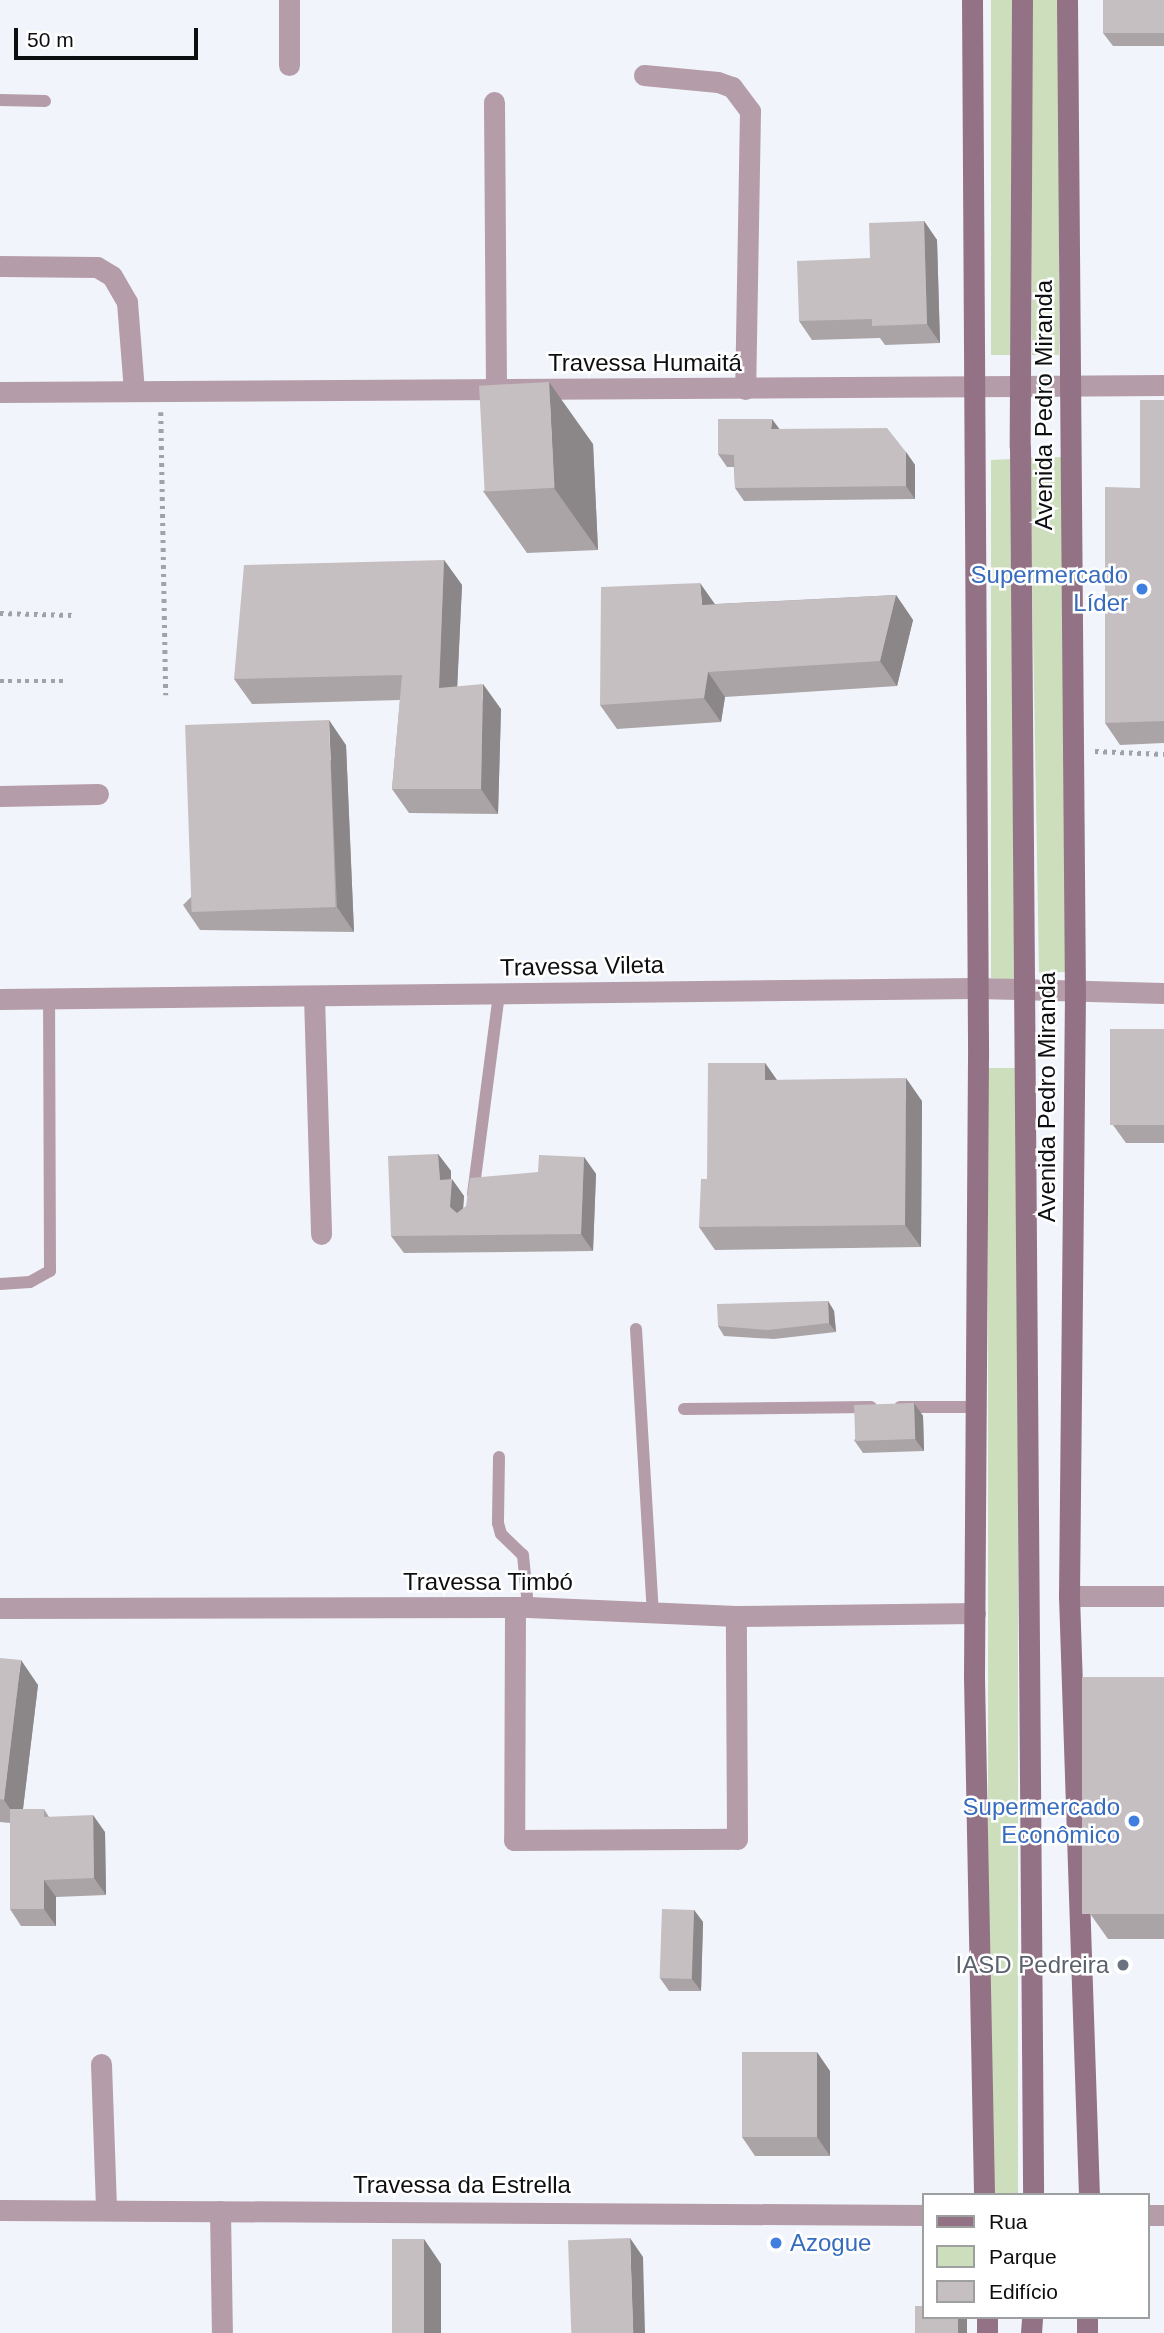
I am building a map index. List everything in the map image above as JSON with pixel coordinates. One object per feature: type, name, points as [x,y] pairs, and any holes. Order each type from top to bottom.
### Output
[{"type":"main road","points":[[972,0],[976,988],[975,1612],[984,2193]]},
{"type":"main road","name":"Avenida Pedro Miranda","points":[[1022,0],[1020,384],[1023,992],[1033,2193]]},
{"type":"main road","name":"Avenida Pedro Miranda","points":[[1067,0],[1075,993],[1069,1596],[1089,2193]]},
{"type":"street","points":[[289,0],[289,65]]},
{"type":"street","points":[[644,75],[718,82],[732,87],[750,111],[745,389]]},
{"type":"street","points":[[494,102],[496,389]]},
{"type":"street","points":[[0,267],[97,267],[112,276],[127,302],[134,390]]},
{"type":"street","name":"Travessa Humaitá","points":[[0,392],[1164,385]]},
{"type":"street","points":[[0,796],[98,794]]},
{"type":"street","name":"Travessa Vileta","points":[[0,999],[976,988],[1023,992],[1164,993]]},
{"type":"street","points":[[314,996],[321,1234]]},
{"type":"street","points":[[1069,1596],[1164,1596]]},
{"type":"street","name":"Travessa Timbó","points":[[0,1608],[522,1608],[736,1616],[975,1612]]},
{"type":"street","points":[[522,1608],[514,1840],[737,1839],[736,1616]]},
{"type":"street","points":[[101,2064],[106,2210]]},
{"type":"street","name":"Travessa da Estrella","points":[[0,2210],[922,2215]]},
{"type":"street","points":[[220,2211],[222,2333]]},
{"type":"lane","points":[[0,100],[45,101]]},
{"type":"lane","points":[[472,1209],[499,993]]},
{"type":"lane","points":[[0,1284],[30,1282],[50,1271],[49,999]]},
{"type":"lane","points":[[636,1329],[653,1612]]},
{"type":"lane","points":[[684,1409],[976,1407]]},
{"type":"lane","points":[[499,1457],[501,1534],[523,1555],[522,1608]]},
{"type":"path","points":[[161,408],[166,695]]},
{"type":"path","points":[[0,613],[73,615]]},
{"type":"path","points":[[0,681],[66,681]]},
{"type":"path","points":[[1073,749],[1164,754]]},
{"type":"green space","points":[[991,0],[1016,0],[1016,355],[991,355]]},
{"type":"green space","points":[[1032,0],[1059,0],[1059,355],[1032,355]]},
{"type":"green space","points":[[1063,457],[1072,972],[1039,972],[1030,458]]},
{"type":"green space","points":[[1013,459],[1017,980],[991,978],[991,460]]},
{"type":"green space","points":[[988,1068],[1018,1068],[1018,2193],[988,2193]]},
{"type":"building","points":[[1103,0],[1164,0],[1164,33],[1103,33]]},
{"type":"building","points":[[924,221],[927,324],[872,326],[872,319],[799,321],[797,261],[870,258],[869,223]]},
{"type":"building","points":[[549,382],[555,488],[485,492],[479,386]]},
{"type":"building","points":[[1140,400],[1164,400],[1164,721],[1105,723],[1105,487],[1140,488]]},
{"type":"building","points":[[718,419],[772,419],[771,429],[887,428],[906,452],[906,486],[735,488],[734,455],[718,454]]},
{"type":"building","points":[[444,560],[439,688],[483,684],[481,789],[392,789],[402,675],[234,679],[244,565]]},
{"type":"building","points":[[700,583],[702,605],[896,595],[880,661],[708,672],[704,698],[600,705],[601,587]]},
{"type":"building","points":[[329,720],[336,907],[192,912],[185,725]]},
{"type":"building","points":[[1110,1029],[1164,1029],[1164,1125],[1110,1125]]},
{"type":"building","points":[[708,1063],[765,1063],[765,1080],[906,1078],[905,1225],[699,1227],[701,1179],[707,1179]]},
{"type":"building","points":[[438,1154],[440,1180],[452,1179],[450,1207],[457,1213],[466,1206],[470,1178],[538,1172],[539,1155],[584,1157],[581,1234],[391,1236],[388,1156]]},
{"type":"building","points":[[828,1301],[829,1323],[768,1330],[718,1326],[717,1304]]},
{"type":"building","points":[[914,1403],[915,1439],[855,1441],[854,1405]]},
{"type":"building","points":[[0,1658],[21,1660],[4,1800],[0,1799]]},
{"type":"building","name":"Supermercado Econômico","points":[[1082,1677],[1164,1677],[1164,1914],[1082,1914]]},
{"type":"building","points":[[10,1809],[44,1809],[44,1817],[93,1815],[94,1878],[44,1880],[44,1909],[10,1909]]},
{"type":"building","points":[[662,1909],[694,1910],[692,1979],[660,1978]]},
{"type":"building","points":[[742,2052],[817,2052],[817,2137],[742,2137]]},
{"type":"building","points":[[630,2238],[633,2333],[571,2333],[568,2240]]},
{"type":"building","points":[[392,2239],[424,2239],[424,2333],[392,2333]]},
{"type":"building","points":[[915,2306],[922,2306],[922,2319],[958,2319],[958,2333],[915,2333]]},
{"type":"place","name":"Supermercado Líder","points":[[1142,589]]},
{"type":"place","name":"Supermercado Econômico","points":[[1134,1821]]},
{"type":"place","name":"IASD Pedreira","points":[[1123,1965]]},
{"type":"place","name":"Azogue","points":[[776,2243]]}]
